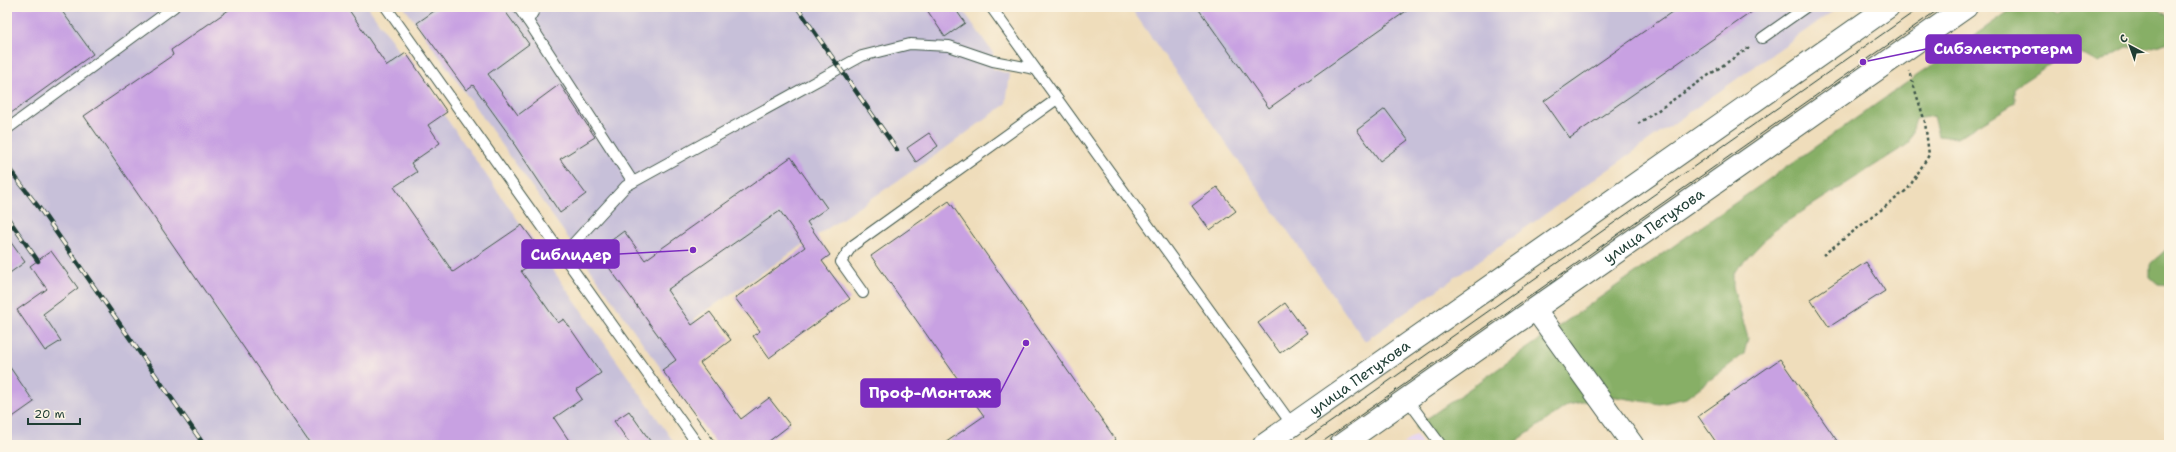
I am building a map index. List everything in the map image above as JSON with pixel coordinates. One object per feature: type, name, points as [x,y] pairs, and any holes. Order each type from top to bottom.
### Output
[{"type":"highway","name":"улица Петухова","points":[[1264,445],[1888,7]]},
{"type":"highway","name":"улица Петухова","points":[[1341,445],[1966,7]]},
{"type":"street","points":[[1535,309],[1633,445]]},
{"type":"lane","points":[[7,129],[174,7]]},
{"type":"lane","points":[[386,7],[698,445]]},
{"type":"lane","points":[[518,7],[633,182]]},
{"type":"lane","points":[[528,21],[536,7]]},
{"type":"lane","points":[[991,7],[1034,69],[1293,426]]},
{"type":"lane","points":[[1762,38],[1806,7]]},
{"type":"lane","points":[[564,257],[626,186],[862,56],[910,44],[949,46],[993,61],[1034,69]]},
{"type":"lane","points":[[863,293],[841,262],[852,246],[1057,99]]},
{"type":"lane","points":[[1407,399],[1441,445]]},
{"type":"path","points":[[1638,124],[1762,38]]},
{"type":"path","points":[[1823,254],[1908,189],[1928,155],[1925,122],[1902,52]]},
{"type":"shaded area","points":[[7,7],[368,7],[676,445],[7,445]]},
{"type":"shaded area","points":[[404,7],[961,7],[993,53],[993,69],[1010,74],[1006,104],[943,150],[694,319],[706,337],[662,370]]},
{"type":"shaded area","points":[[1130,7],[1839,7],[1365,341]]},
{"type":"shaded area","points":[[1416,435],[1423,445],[1401,445]]},
{"type":"green space","points":[[2015,7],[2047,7],[2057,15],[2068,7],[2155,7],[2169,18],[2169,42],[2149,48],[2127,47],[2098,63],[2073,49],[2015,87],[2015,103],[1957,138],[1938,136],[1933,116],[1916,119],[1908,144],[1775,229],[1733,273],[1733,287],[1748,338],[1744,354],[1686,398],[1660,404],[1610,396],[1568,405],[1511,445],[1451,445],[1426,442],[1415,427]]},
{"type":"green space","points":[[2169,247],[2169,285],[2158,284],[2150,277],[2150,264]]},
{"type":"building","points":[[7,7],[59,7],[93,54],[7,116]]},
{"type":"building","points":[[233,7],[347,7],[387,66],[406,53],[447,112],[428,125],[440,143],[411,163],[417,172],[394,187],[453,272],[522,225],[544,255],[521,271],[558,323],[564,319],[601,373],[576,390],[582,399],[554,418],[572,445],[311,445],[84,116],[173,55],[171,50]]},
{"type":"building","points":[[440,7],[502,7],[529,44],[488,74],[518,115],[560,84],[595,137],[560,159],[586,194],[560,213],[514,144],[515,143],[473,85],[466,90],[417,23]]},
{"type":"building","points":[[925,7],[954,7],[965,23],[945,37]]},
{"type":"building","points":[[1197,7],[1412,7],[1269,108]]},
{"type":"building","points":[[1679,7],[1759,7],[1570,138],[1544,101]]},
{"type":"building","points":[[1385,109],[1408,140],[1380,161],[1357,130]]},
{"type":"building","points":[[929,133],[938,146],[916,162],[907,148]]},
{"type":"building","points":[[791,157],[827,208],[807,222],[830,255],[822,261],[850,299],[769,358],[753,336],[760,331],[735,298],[805,247],[780,211],[667,290],[692,325],[710,312],[731,340],[700,363],[741,419],[769,398],[790,425],[764,445],[717,445],[662,370],[676,360],[597,251],[624,231],[645,260]]},
{"type":"building","points":[[1217,187],[1236,211],[1210,230],[1192,206]]},
{"type":"building","points":[[949,201],[1116,440],[1108,445],[942,445],[984,416],[871,256]]},
{"type":"building","points":[[7,237],[25,262],[7,275]]},
{"type":"building","points":[[51,251],[78,288],[43,314],[61,341],[45,351],[17,310],[47,289],[30,266]]},
{"type":"building","points":[[1866,262],[1885,291],[1829,327],[1810,299]]},
{"type":"building","points":[[1285,303],[1307,333],[1280,353],[1258,323]]},
{"type":"building","points":[[1780,359],[1840,445],[1718,445],[1698,416]]},
{"type":"building","points":[[7,363],[34,402],[7,421]]},
{"type":"building","points":[[629,411],[653,445],[631,445],[614,421]]},
{"type":"tram line","points":[[1298,445],[1921,7]]},
{"type":"tram line","points":[[1318,445],[1942,7]]},
{"type":"railway","points":[[797,7],[897,150]]},
{"type":"railway","points":[[7,166],[40,209],[204,445]]},
{"type":"railway","points":[[7,217],[38,261]]},
{"type":"place","name":"Сибэлектротерм","points":[[1863,62]]},
{"type":"place","name":"Сиблидер","points":[[693,250]]},
{"type":"place","name":"Проф-Монтаж","points":[[1026,343]]}]
